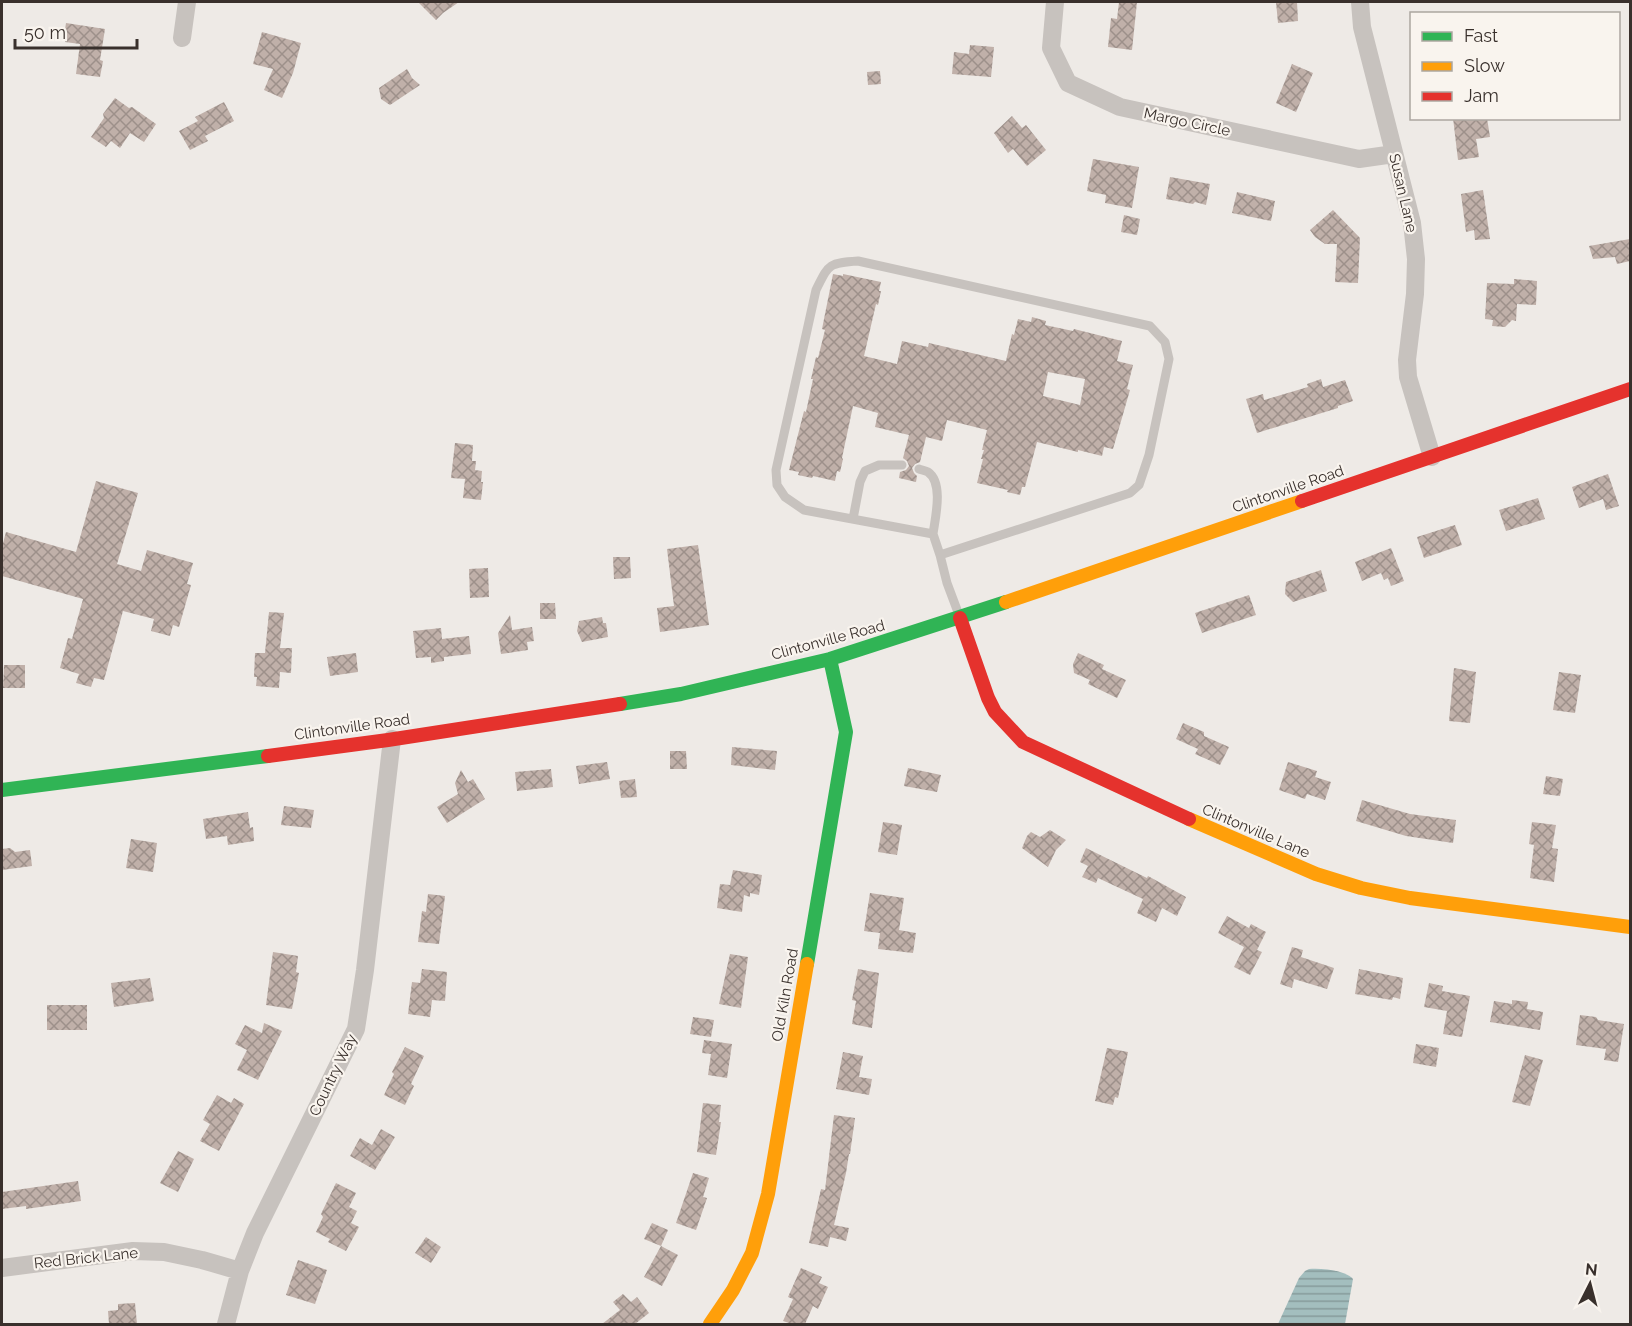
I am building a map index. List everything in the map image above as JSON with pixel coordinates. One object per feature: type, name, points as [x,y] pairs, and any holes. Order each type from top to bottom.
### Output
[{"type":"main road","name":"Clintonville Road","points":[[2,790],[392,739],[681,694],[830,659],[960,618],[1630,389]]},
{"type":"main road","name":"Clintonville Lane","points":[[960,618],[988,698],[1005,724],[1023,742],[1231,839],[1316,874],[1362,888],[1481,908],[1630,927]]},
{"type":"main road","name":"Old Kiln Road","points":[[710,1324],[733,1290],[752,1253],[768,1194],[846,732],[830,659]]},
{"type":"street","points":[[182,38],[187,2]]},
{"type":"street","name":"Margo Circle","points":[[1055,2],[1051,48],[1068,83],[1120,107],[1359,159],[1394,154]]},
{"type":"street","name":"Susan Lane","points":[[1360,2],[1362,27],[1412,223],[1416,259],[1415,294],[1407,360],[1408,377],[1432,457]]},
{"type":"street","name":"Country Way","points":[[226,1324],[240,1271],[255,1233],[356,1029],[392,739]]},
{"type":"street","name":"Red Brick Lane","points":[[2,1268],[133,1251],[164,1252],[240,1271]]},
{"type":"lane","points":[[933,534],[804,510],[785,497],[777,485],[776,470],[816,290],[826,270],[837,262],[858,261],[1150,326],[1165,342],[1169,359],[1149,455],[1139,485],[1130,493],[940,555]]},
{"type":"lane","points":[[853,519],[860,482],[865,471],[879,465],[902,465]]},
{"type":"lane","points":[[919,469],[929,473],[935,482],[938,498],[933,534],[960,618]]},
{"type":"water","points":[[1309,1269],[1326,1269],[1353,1279],[1345,1324],[1278,1324],[1299,1278]]},
{"type":"building","points":[[418,2],[459,2],[436,20]]},
{"type":"building","points":[[1119,2],[1137,2],[1132,50],[1108,47],[1111,18],[1117,19]]},
{"type":"building","points":[[1276,2],[1297,2],[1298,21],[1278,23]]},
{"type":"building","points":[[66,23],[105,29],[100,77],[76,74],[80,44],[65,42]]},
{"type":"building","points":[[262,32],[301,43],[293,73],[282,98],[264,90],[273,69],[253,64]]},
{"type":"building","points":[[970,45],[994,47],[991,77],[952,74],[954,52],[969,54]]},
{"type":"building","points":[[1292,64],[1313,73],[1296,112],[1276,103]]},
{"type":"building","points":[[407,69],[420,85],[390,105],[381,99],[379,88]]},
{"type":"building","points":[[880,71],[881,84],[868,85],[867,72]]},
{"type":"building","points":[[115,98],[156,124],[144,142],[130,133],[120,148],[111,141],[106,147],[91,137],[104,118],[103,114]]},
{"type":"building","points":[[224,102],[234,121],[205,136],[208,141],[190,150],[179,131],[198,121],[195,117]]},
{"type":"building","points":[[1012,116],[1022,128],[1026,125],[1046,150],[1027,166],[1013,149],[1008,153],[994,133]]},
{"type":"building","points":[[1453,120],[1487,120],[1490,137],[1476,139],[1479,157],[1458,160]]},
{"type":"building","points":[[1093,159],[1139,167],[1132,208],[1105,203],[1106,195],[1087,191]]},
{"type":"building","points":[[1170,177],[1210,184],[1206,205],[1166,199]]},
{"type":"building","points":[[1483,190],[1490,239],[1475,240],[1474,230],[1466,232],[1461,194]]},
{"type":"building","points":[[1237,192],[1275,201],[1271,221],[1232,213]]},
{"type":"building","points":[[1333,210],[1360,238],[1358,283],[1335,282],[1337,244],[1325,244],[1310,230]]},
{"type":"building","points":[[1124,215],[1140,219],[1137,235],[1121,232]]},
{"type":"building","points":[[1630,239],[1630,261],[1617,264],[1615,257],[1593,259],[1589,246]]},
{"type":"building","points":[[833,274],[843,276],[843,274],[881,282],[878,305],[876,304],[864,356],[897,364],[902,341],[928,347],[929,343],[1006,361],[1018,319],[1031,322],[1032,317],[1046,321],[1045,325],[1073,331],[1074,329],[1122,341],[1117,361],[1133,365],[1127,389],[1130,390],[1113,449],[1104,447],[1102,456],[1037,442],[1025,487],[1022,487],[1020,495],[977,483],[987,430],[947,420],[942,441],[926,437],[920,462],[912,468],[917,476],[916,482],[899,478],[900,472],[909,466],[903,458],[909,435],[875,427],[878,413],[853,406],[840,472],[837,471],[835,481],[798,475],[799,472],[789,470],[804,411],[806,412],[816,357],[818,358],[825,330],[822,329]],"holes":[[[1048,372],[1085,379],[1080,405],[1043,396]]]},
{"type":"building","points":[[1514,279],[1537,281],[1536,305],[1517,304],[1516,321],[1512,320],[1505,327],[1492,326],[1493,320],[1485,319],[1487,283],[1514,284]]},
{"type":"building","points":[[1321,379],[1323,387],[1345,380],[1353,401],[1338,406],[1338,408],[1257,433],[1246,399],[1263,394],[1264,400],[1308,387],[1307,384]]},
{"type":"building","points":[[455,443],[473,445],[472,461],[476,461],[475,470],[482,471],[481,500],[463,498],[465,479],[451,478]]},
{"type":"building","points":[[1608,474],[1619,506],[1606,510],[1603,499],[1579,508],[1572,487]]},
{"type":"building","points":[[96,481],[138,493],[117,564],[141,571],[147,550],[193,563],[187,584],[191,585],[179,627],[173,625],[170,636],[151,631],[154,619],[123,611],[104,680],[94,678],[91,687],[76,683],[79,674],[60,668],[68,638],[72,639],[83,599],[2,576],[2,547],[6,532],[76,552]]},
{"type":"building","points":[[1538,498],[1545,519],[1506,531],[1499,510]]},
{"type":"building","points":[[1455,525],[1462,545],[1424,558],[1417,537]]},
{"type":"building","points":[[698,545],[709,625],[660,632],[657,608],[674,606],[667,549]]},
{"type":"building","points":[[1391,548],[1404,581],[1391,586],[1388,578],[1384,580],[1381,573],[1362,581],[1355,562]]},
{"type":"building","points":[[613,557],[630,557],[631,578],[614,579]]},
{"type":"building","points":[[488,568],[489,597],[470,598],[469,569]]},
{"type":"building","points":[[1321,570],[1327,591],[1293,602],[1285,594],[1286,582]]},
{"type":"building","points":[[1249,595],[1256,615],[1202,633],[1195,613]]},
{"type":"building","points":[[540,603],[555,603],[556,619],[540,619]]},
{"type":"building","points":[[269,612],[284,613],[280,648],[292,648],[291,673],[280,672],[279,688],[256,686],[257,677],[254,677],[255,653],[265,653]]},
{"type":"building","points":[[510,615],[512,630],[532,627],[534,641],[527,642],[528,650],[501,654],[498,633]]},
{"type":"building","points":[[602,617],[603,623],[606,623],[608,637],[582,642],[577,631],[579,621]]},
{"type":"building","points":[[441,628],[442,639],[469,636],[471,654],[444,657],[444,661],[431,663],[431,657],[416,658],[413,631]]},
{"type":"building","points":[[356,653],[358,672],[330,676],[327,657]]},
{"type":"building","points":[[1078,653],[1104,665],[1102,669],[1126,680],[1117,698],[1088,684],[1090,680],[1074,673],[1073,664]]},
{"type":"building","points":[[4,665],[25,665],[25,688],[3,688]]},
{"type":"building","points":[[1454,668],[1476,672],[1470,723],[1449,721]]},
{"type":"building","points":[[1559,672],[1581,675],[1575,713],[1553,710]]},
{"type":"building","points":[[1183,723],[1204,732],[1204,736],[1229,747],[1220,765],[1195,754],[1198,749],[1176,739]]},
{"type":"building","points":[[732,747],[777,751],[775,770],[731,765]]},
{"type":"building","points":[[670,751],[686,751],[687,769],[670,769]]},
{"type":"building","points":[[607,762],[610,779],[579,784],[576,766]]},
{"type":"building","points":[[1288,762],[1317,771],[1315,777],[1331,782],[1325,800],[1307,794],[1305,799],[1279,790]]},
{"type":"building","points":[[908,768],[941,775],[937,792],[904,786]]},
{"type":"building","points":[[551,769],[553,787],[517,791],[515,772]]},
{"type":"building","points":[[461,770],[468,782],[473,779],[485,799],[447,823],[437,807],[458,794],[455,783]]},
{"type":"building","points":[[1546,776],[1563,779],[1560,796],[1543,794]]},
{"type":"building","points":[[635,779],[637,797],[621,798],[619,781]]},
{"type":"building","points":[[1362,800],[1410,814],[1456,820],[1453,843],[1406,836],[1356,821]]},
{"type":"building","points":[[284,806],[314,810],[311,828],[281,825]]},
{"type":"building","points":[[248,812],[250,828],[253,827],[254,841],[228,845],[227,836],[206,839],[203,819]]},
{"type":"building","points":[[883,822],[902,825],[897,855],[878,852]]},
{"type":"building","points":[[1532,822],[1556,825],[1552,848],[1558,849],[1554,882],[1530,878],[1534,845],[1529,844]]},
{"type":"building","points":[[1050,830],[1066,840],[1056,850],[1048,867],[1022,848],[1031,832],[1040,837]]},
{"type":"building","points":[[131,839],[157,843],[153,872],[126,868]]},
{"type":"building","points":[[10,848],[15,852],[30,850],[32,866],[2,870],[2,849]]},
{"type":"building","points":[[1086,848],[1147,878],[1148,876],[1186,897],[1177,916],[1162,908],[1156,922],[1137,913],[1143,899],[1098,878],[1096,883],[1082,877],[1088,866],[1080,862]]},
{"type":"building","points":[[733,870],[762,875],[759,895],[750,893],[750,897],[744,895],[742,912],[717,908],[720,884],[730,885]]},
{"type":"building","points":[[870,893],[904,898],[899,930],[916,933],[913,953],[878,949],[880,933],[864,931]]},
{"type":"building","points":[[428,894],[445,896],[439,944],[418,942],[422,911],[426,912]]},
{"type":"building","points":[[1227,916],[1249,928],[1251,924],[1266,932],[1257,950],[1262,952],[1250,975],[1234,967],[1244,947],[1218,933]]},
{"type":"building","points":[[1292,947],[1303,950],[1301,957],[1334,968],[1327,989],[1294,979],[1292,988],[1280,984]]},
{"type":"building","points":[[273,952],[298,956],[296,972],[299,973],[292,1009],[266,1005]]},
{"type":"building","points":[[730,954],[748,957],[741,1008],[719,1004]]},
{"type":"building","points":[[422,969],[447,972],[445,1001],[432,1000],[430,1017],[408,1014],[412,982],[420,983]]},
{"type":"building","points":[[858,969],[879,973],[872,1028],[852,1024],[856,1001],[852,1000]]},
{"type":"building","points":[[1359,969],[1403,978],[1400,999],[1393,997],[1392,1000],[1355,994]]},
{"type":"building","points":[[150,978],[154,1001],[114,1007],[111,983]]},
{"type":"building","points":[[1429,983],[1443,986],[1442,991],[1470,996],[1462,1037],[1443,1034],[1447,1011],[1424,1007]]},
{"type":"building","points":[[1512,1000],[1528,1002],[1527,1009],[1543,1012],[1540,1030],[1490,1022],[1494,1001],[1512,1004]]},
{"type":"building","points":[[47,1005],[87,1005],[87,1030],[47,1030]]},
{"type":"building","points":[[1580,1015],[1624,1024],[1618,1062],[1604,1060],[1606,1049],[1576,1045]]},
{"type":"building","points":[[693,1017],[714,1020],[711,1037],[690,1034]]},
{"type":"building","points":[[264,1023],[282,1031],[258,1080],[237,1070],[247,1050],[235,1044],[245,1025],[262,1033]]},
{"type":"building","points":[[704,1040],[732,1044],[727,1078],[708,1075],[711,1054],[702,1053]]},
{"type":"building","points":[[1416,1044],[1439,1048],[1436,1067],[1413,1063]]},
{"type":"building","points":[[405,1047],[424,1056],[411,1084],[414,1086],[405,1105],[384,1095],[394,1074],[392,1072]]},
{"type":"building","points":[[1107,1048],[1128,1052],[1118,1098],[1115,1097],[1113,1105],[1095,1101]]},
{"type":"building","points":[[843,1052],[863,1056],[859,1077],[872,1079],[869,1095],[836,1089]]},
{"type":"building","points":[[1525,1055],[1543,1060],[1530,1106],[1512,1102]]},
{"type":"building","points":[[217,1095],[231,1103],[234,1098],[244,1104],[219,1151],[200,1141],[210,1124],[203,1120]]},
{"type":"building","points":[[703,1103],[721,1105],[716,1155],[697,1152]]},
{"type":"building","points":[[834,1115],[855,1118],[850,1154],[834,1225],[849,1228],[846,1241],[830,1237],[828,1247],[809,1243],[821,1189],[825,1190]]},
{"type":"building","points":[[381,1129],[395,1137],[375,1170],[350,1156],[360,1138],[372,1145]]},
{"type":"building","points":[[178,1151],[194,1159],[178,1192],[160,1183]]},
{"type":"building","points":[[693,1173],[709,1178],[703,1197],[707,1198],[696,1230],[676,1223]]},
{"type":"building","points":[[78,1181],[81,1201],[26,1209],[26,1206],[2,1209],[2,1192]]},
{"type":"building","points":[[336,1183],[356,1193],[349,1207],[357,1211],[351,1223],[359,1227],[346,1251],[328,1242],[330,1239],[316,1232],[323,1217],[321,1214]]},
{"type":"building","points":[[652,1223],[668,1230],[661,1246],[644,1239]]},
{"type":"building","points":[[426,1237],[441,1247],[431,1263],[415,1253]]},
{"type":"building","points":[[661,1246],[678,1255],[662,1286],[644,1277]]},
{"type":"building","points":[[298,1260],[327,1270],[315,1304],[286,1295]]},
{"type":"building","points":[[801,1268],[822,1277],[819,1283],[828,1287],[818,1309],[813,1306],[805,1324],[792,1324],[783,1321],[793,1299],[788,1297]]},
{"type":"building","points":[[623,1294],[631,1302],[637,1297],[649,1313],[635,1324],[602,1324],[620,1310],[613,1302]]},
{"type":"building","points":[[135,1303],[137,1324],[109,1324],[108,1311],[118,1310],[118,1304]]},
{"type":"traffic: fast","points":[[620,704],[681,694],[830,659],[1006,602]]},
{"type":"traffic: fast","points":[[807,964],[846,732],[830,659]]},
{"type":"traffic: fast","points":[[2,790],[268,756]]},
{"type":"traffic: slow","points":[[1006,602],[1302,501]]},
{"type":"traffic: slow","points":[[1189,819],[1316,874],[1361,888],[1410,898],[1630,927]]},
{"type":"traffic: slow","points":[[710,1324],[733,1290],[752,1253],[768,1194],[807,964]]},
{"type":"traffic: jam","points":[[1302,501],[1630,389]]},
{"type":"traffic: jam","points":[[960,618],[995,712],[1023,742],[1189,819]]},
{"type":"traffic: jam","points":[[268,756],[620,704]]}]
